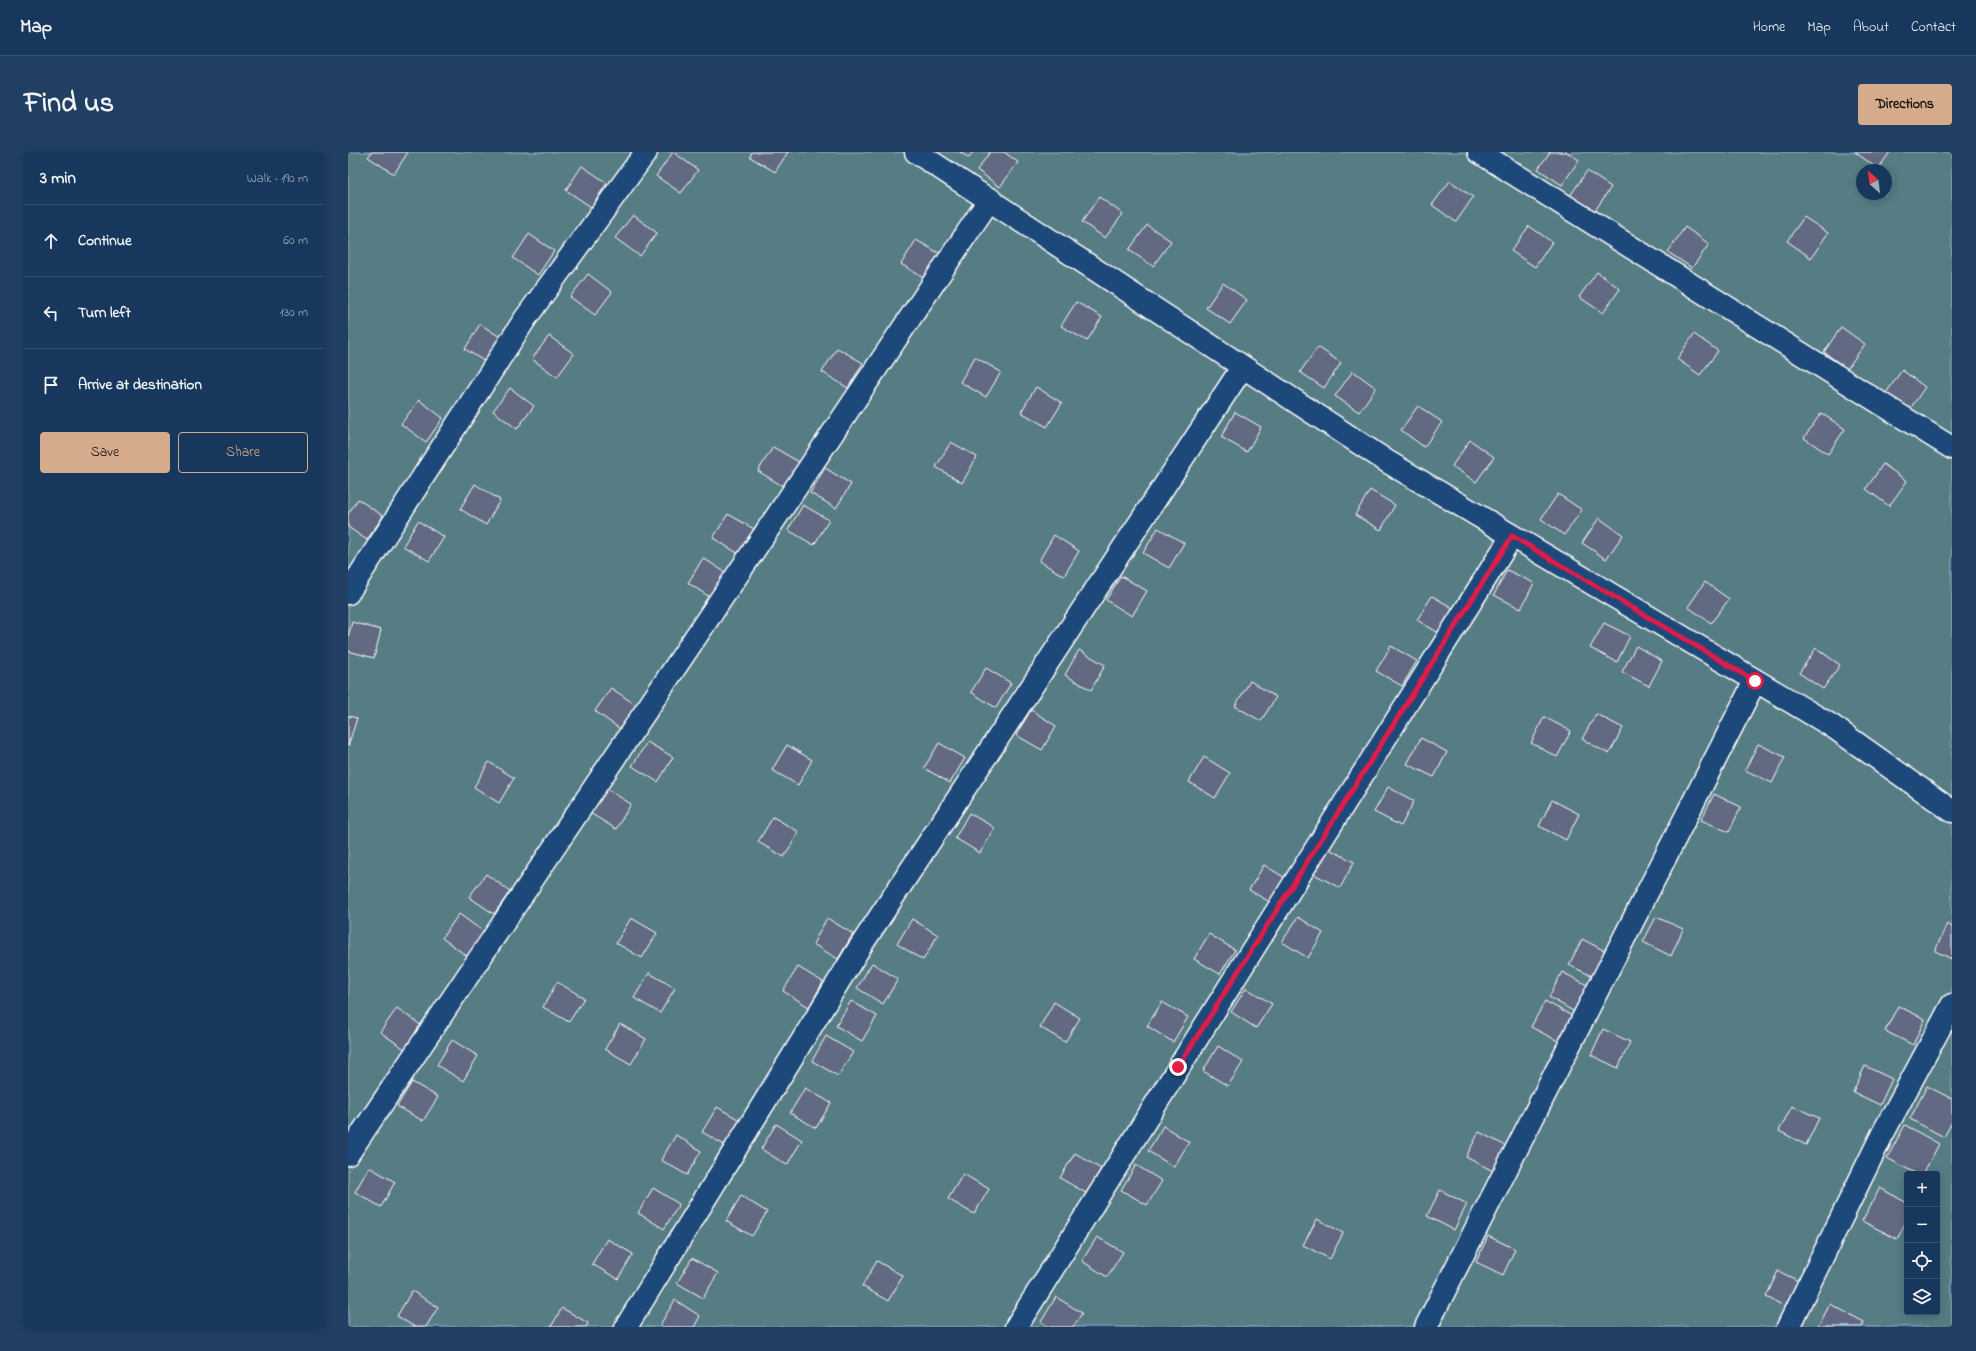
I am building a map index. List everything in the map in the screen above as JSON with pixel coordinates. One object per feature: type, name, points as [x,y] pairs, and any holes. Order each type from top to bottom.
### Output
[{"type":"lane","points":[[348,593],[525,319],[646,152]]},
{"type":"lane","points":[[916,152],[990,199],[1242,368],[1388,462],[1832,726],[1952,811]]},
{"type":"lane","points":[[1479,152],[1952,448]]},
{"type":"lane","points":[[348,1154],[990,199]]},
{"type":"lane","points":[[626,1327],[858,950],[1242,368]]},
{"type":"lane","points":[[1016,1327],[1512,536]]},
{"type":"lane","points":[[1426,1327],[1755,681]]},
{"type":"lane","points":[[1788,1327],[1882,1135],[1952,1005]]},
{"type":"green space","points":[[348,152],[1952,152],[1952,1327],[348,1327]]},
{"type":"building","points":[[372,152],[408,152],[394,174],[368,157]]},
{"type":"building","points":[[673,152],[698,170],[681,193],[656,176]]},
{"type":"building","points":[[752,152],[788,152],[775,172],[750,157]]},
{"type":"building","points":[[960,152],[973,152],[969,158]]},
{"type":"building","points":[[990,152],[1004,152],[1018,162],[1000,187],[977,170]]},
{"type":"building","points":[[1550,152],[1567,152],[1579,160],[1562,185],[1538,169]]},
{"type":"building","points":[[1855,152],[1890,152],[1882,164],[1871,164]]},
{"type":"building","points":[[582,166],[607,183],[591,207],[566,190]]},
{"type":"building","points":[[1587,171],[1611,187],[1594,212],[1570,196]]},
{"type":"building","points":[[1450,181],[1473,197],[1456,222],[1432,205]]},
{"type":"building","points":[[1099,197],[1123,214],[1105,238],[1082,222]]},
{"type":"building","points":[[633,215],[657,233],[640,256],[615,238]]},
{"type":"building","points":[[1804,217],[1828,233],[1811,258],[1787,241]]},
{"type":"building","points":[[1147,225],[1171,241],[1153,266],[1129,250]]},
{"type":"building","points":[[1529,226],[1552,242],[1535,267],[1511,251]]},
{"type":"building","points":[[1685,227],[1709,244],[1692,268],[1668,252]]},
{"type":"building","points":[[529,234],[554,251],[538,275],[513,258]]},
{"type":"building","points":[[916,240],[942,255],[927,280],[901,264]]},
{"type":"building","points":[[1597,272],[1620,289],[1603,313],[1579,297]]},
{"type":"building","points":[[588,274],[612,292],[595,315],[570,297]]},
{"type":"building","points":[[1223,283],[1247,300],[1230,324],[1206,308]]},
{"type":"building","points":[[1076,302],[1102,317],[1087,341],[1061,326]]},
{"type":"building","points":[[480,324],[506,341],[490,365],[465,349]]},
{"type":"building","points":[[1841,327],[1865,344],[1847,369],[1824,352]]},
{"type":"building","points":[[1694,334],[1718,351],[1700,375],[1677,359]]},
{"type":"building","points":[[549,336],[574,354],[557,377],[532,359]]},
{"type":"building","points":[[1318,347],[1341,363],[1324,388],[1300,372]]},
{"type":"building","points":[[837,348],[863,363],[848,388],[822,372]]},
{"type":"building","points":[[975,357],[1001,372],[986,397],[960,382]]},
{"type":"building","points":[[1902,370],[1925,387],[1908,412],[1884,396]]},
{"type":"building","points":[[1353,371],[1376,388],[1359,412],[1335,396]]},
{"type":"building","points":[[1036,387],[1062,403],[1047,427],[1021,412]]},
{"type":"building","points":[[510,388],[534,406],[517,429],[493,411]]},
{"type":"building","points":[[419,400],[443,418],[426,442],[401,424]]},
{"type":"building","points":[[1418,406],[1442,422],[1424,447],[1401,430]]},
{"type":"building","points":[[1235,412],[1261,427],[1247,452],[1221,437]]},
{"type":"building","points":[[1821,413],[1845,429],[1828,454],[1804,438]]},
{"type":"building","points":[[1470,440],[1494,457],[1476,482],[1452,466]]},
{"type":"building","points":[[951,442],[977,457],[962,483],[936,467]]},
{"type":"building","points":[[773,447],[799,462],[784,487],[758,471]]},
{"type":"building","points":[[1883,464],[1907,481],[1889,506],[1866,489]]},
{"type":"building","points":[[825,468],[851,484],[836,508],[810,493]]},
{"type":"building","points":[[475,484],[500,500],[486,525],[460,509]]},
{"type":"building","points":[[1370,490],[1395,505],[1381,530],[1355,515]]},
{"type":"building","points":[[1558,494],[1582,510],[1564,535],[1541,519]]},
{"type":"building","points":[[358,499],[383,516],[367,540],[348,527],[348,514]]},
{"type":"building","points":[[803,505],[829,520],[814,545],[788,530]]},
{"type":"building","points":[[728,514],[754,529],[739,554],[713,538]]},
{"type":"building","points":[[1599,518],[1623,535],[1606,559],[1582,543]]},
{"type":"building","points":[[418,521],[444,537],[429,561],[403,546]]},
{"type":"building","points":[[1158,528],[1184,543],[1169,568],[1143,553]]},
{"type":"building","points":[[1054,535],[1079,551],[1064,576],[1039,561]]},
{"type":"building","points":[[703,558],[728,574],[713,599],[688,583]]},
{"type":"building","points":[[1507,570],[1534,583],[1521,609],[1494,595]]},
{"type":"building","points":[[1121,576],[1147,591],[1132,616],[1106,600]]},
{"type":"building","points":[[1705,582],[1729,599],[1711,623],[1688,607]]},
{"type":"building","points":[[1432,596],[1458,611],[1444,636],[1417,620]]},
{"type":"building","points":[[352,622],[381,630],[374,658],[348,651],[348,637]]},
{"type":"building","points":[[1604,623],[1630,636],[1617,662],[1590,648]]},
{"type":"building","points":[[1391,646],[1417,661],[1402,686],[1376,671]]},
{"type":"building","points":[[1636,646],[1662,661],[1649,686],[1622,672]]},
{"type":"building","points":[[1816,648],[1840,665],[1823,689],[1799,673]]},
{"type":"building","points":[[1079,650],[1105,665],[1091,690],[1065,675]]},
{"type":"building","points":[[986,668],[1011,683],[996,708],[971,692]]},
{"type":"building","points":[[1250,681],[1276,697],[1261,721],[1235,706]]},
{"type":"building","points":[[611,688],[636,705],[620,729],[595,711]]},
{"type":"building","points":[[1031,710],[1056,726],[1042,750],[1016,735]]},
{"type":"building","points":[[1596,714],[1623,728],[1609,754],[1582,739]]},
{"type":"building","points":[[348,716],[357,718],[348,746]]},
{"type":"building","points":[[1544,717],[1571,731],[1557,757],[1531,743]]},
{"type":"building","points":[[1421,738],[1447,752],[1434,777],[1407,764]]},
{"type":"building","points":[[647,742],[673,757],[658,782],[632,766]]},
{"type":"building","points":[[939,743],[965,758],[950,783],[924,768]]},
{"type":"building","points":[[1758,744],[1785,757],[1772,783],[1745,770]]},
{"type":"building","points":[[787,745],[812,760],[798,785],[772,770]]},
{"type":"building","points":[[1204,757],[1230,773],[1215,798],[1189,782]]},
{"type":"building","points":[[489,762],[514,778],[499,803],[474,787]]},
{"type":"building","points":[[1388,787],[1414,801],[1401,826],[1374,812]]},
{"type":"building","points":[[605,788],[631,804],[616,829],[590,813]]},
{"type":"building","points":[[1714,794],[1741,807],[1729,832],[1701,820]]},
{"type":"building","points":[[1552,800],[1579,814],[1566,840],[1539,826]]},
{"type":"building","points":[[969,813],[995,828],[980,853],[955,838]]},
{"type":"building","points":[[773,817],[799,832],[784,857],[758,842]]},
{"type":"building","points":[[1327,848],[1354,862],[1340,888],[1314,874]]},
{"type":"building","points":[[1264,865],[1290,881],[1275,905],[1249,890]]},
{"type":"building","points":[[486,874],[510,891],[494,914],[469,897]]},
{"type":"building","points":[[459,914],[484,932],[467,956],[442,938]]},
{"type":"building","points":[[1298,917],[1323,933],[1308,958],[1282,942]]},
{"type":"building","points":[[1656,917],[1683,929],[1671,956],[1643,942]]},
{"type":"building","points":[[631,918],[657,933],[642,958],[616,943]]},
{"type":"building","points":[[827,918],[853,934],[838,959],[813,944]]},
{"type":"building","points":[[912,919],[938,935],[923,960],[897,944]]},
{"type":"building","points":[[1947,924],[1952,927],[1952,959],[1935,951]]},
{"type":"building","points":[[1209,934],[1235,950],[1220,974],[1194,959]]},
{"type":"building","points":[[1582,939],[1609,953],[1596,978],[1569,965]]},
{"type":"building","points":[[872,963],[898,979],[883,1004],[857,988]]},
{"type":"building","points":[[798,967],[823,982],[809,1007],[783,991]]},
{"type":"building","points":[[1562,972],[1589,986],[1575,1012],[1549,997]]},
{"type":"building","points":[[649,973],[675,988],[660,1013],[634,998]]},
{"type":"building","points":[[557,982],[584,998],[569,1022],[543,1007]]},
{"type":"building","points":[[1246,988],[1272,1004],[1256,1028],[1231,1012]]},
{"type":"building","points":[[851,1001],[877,1016],[862,1041],[836,1026]]},
{"type":"building","points":[[1545,1001],[1572,1016],[1558,1041],[1531,1027]]},
{"type":"building","points":[[1054,1002],[1080,1018],[1065,1042],[1040,1027]]},
{"type":"building","points":[[1162,1002],[1188,1017],[1173,1042],[1147,1026]]},
{"type":"building","points":[[1898,1006],[1925,1019],[1913,1045],[1885,1031]]},
{"type":"building","points":[[397,1008],[422,1026],[406,1050],[380,1032]]},
{"type":"building","points":[[620,1024],[646,1039],[631,1064],[605,1049]]},
{"type":"building","points":[[1603,1029],[1630,1042],[1618,1068],[1591,1055]]},
{"type":"building","points":[[826,1036],[853,1052],[838,1076],[812,1061]]},
{"type":"building","points":[[452,1040],[478,1056],[463,1081],[437,1065]]},
{"type":"building","points":[[1218,1046],[1243,1062],[1228,1086],[1203,1071]]},
{"type":"building","points":[[1865,1066],[1892,1079],[1880,1105],[1853,1092]]},
{"type":"building","points":[[412,1082],[438,1097],[423,1121],[397,1106]]},
{"type":"building","points":[[1927,1086],[1952,1099],[1952,1122],[1944,1137],[1910,1119]]},
{"type":"building","points":[[805,1088],[831,1103],[816,1128],[790,1113]]},
{"type":"building","points":[[1792,1106],[1819,1118],[1806,1145],[1779,1131]]},
{"type":"building","points":[[717,1107],[743,1122],[728,1147],[702,1132]]},
{"type":"building","points":[[776,1124],[802,1140],[787,1165],[761,1149]]},
{"type":"building","points":[[1905,1125],[1939,1144],[1925,1171],[1911,1171],[1887,1158]]},
{"type":"building","points":[[1163,1126],[1189,1142],[1174,1167],[1148,1151]]},
{"type":"building","points":[[1479,1132],[1506,1146],[1493,1171],[1466,1157]]},
{"type":"building","points":[[676,1135],[701,1151],[687,1175],[661,1160]]},
{"type":"building","points":[[1075,1153],[1101,1169],[1086,1193],[1060,1178]]},
{"type":"building","points":[[1136,1165],[1162,1181],[1147,1205],[1121,1190]]},
{"type":"building","points":[[369,1167],[395,1182],[381,1207],[355,1192]]},
{"type":"building","points":[[963,1174],[989,1189],[974,1214],[948,1199]]},
{"type":"building","points":[[653,1188],[679,1204],[664,1229],[638,1213]]},
{"type":"building","points":[[1880,1188],[1904,1201],[1904,1226],[1897,1239],[1862,1221]]},
{"type":"building","points":[[1440,1190],[1467,1204],[1454,1230],[1427,1216]]},
{"type":"building","points":[[741,1196],[767,1212],[752,1236],[726,1221]]},
{"type":"building","points":[[1317,1219],[1343,1233],[1330,1259],[1303,1245]]},
{"type":"building","points":[[1488,1236],[1515,1249],[1503,1275],[1476,1262]]},
{"type":"building","points":[[1097,1237],[1123,1252],[1107,1277],[1082,1261]]},
{"type":"building","points":[[607,1239],[633,1254],[618,1279],[592,1264]]},
{"type":"building","points":[[692,1258],[718,1273],[703,1298],[677,1283]]},
{"type":"building","points":[[877,1261],[903,1276],[888,1301],[862,1286]]},
{"type":"building","points":[[1778,1271],[1805,1284],[1793,1310],[1766,1297]]},
{"type":"building","points":[[412,1291],[438,1307],[426,1327],[415,1327],[397,1316]]},
{"type":"building","points":[[1056,1297],[1082,1313],[1073,1327],[1049,1327],[1041,1322]]},
{"type":"building","points":[[675,1300],[700,1316],[694,1327],[663,1327],[660,1325]]},
{"type":"building","points":[[1830,1304],[1864,1322],[1862,1327],[1818,1327]]},
{"type":"building","points":[[562,1308],[588,1323],[586,1327],[551,1327]]},
{"type":"route","points":[[1178,1067],[1512,536],[1755,681]]}]
